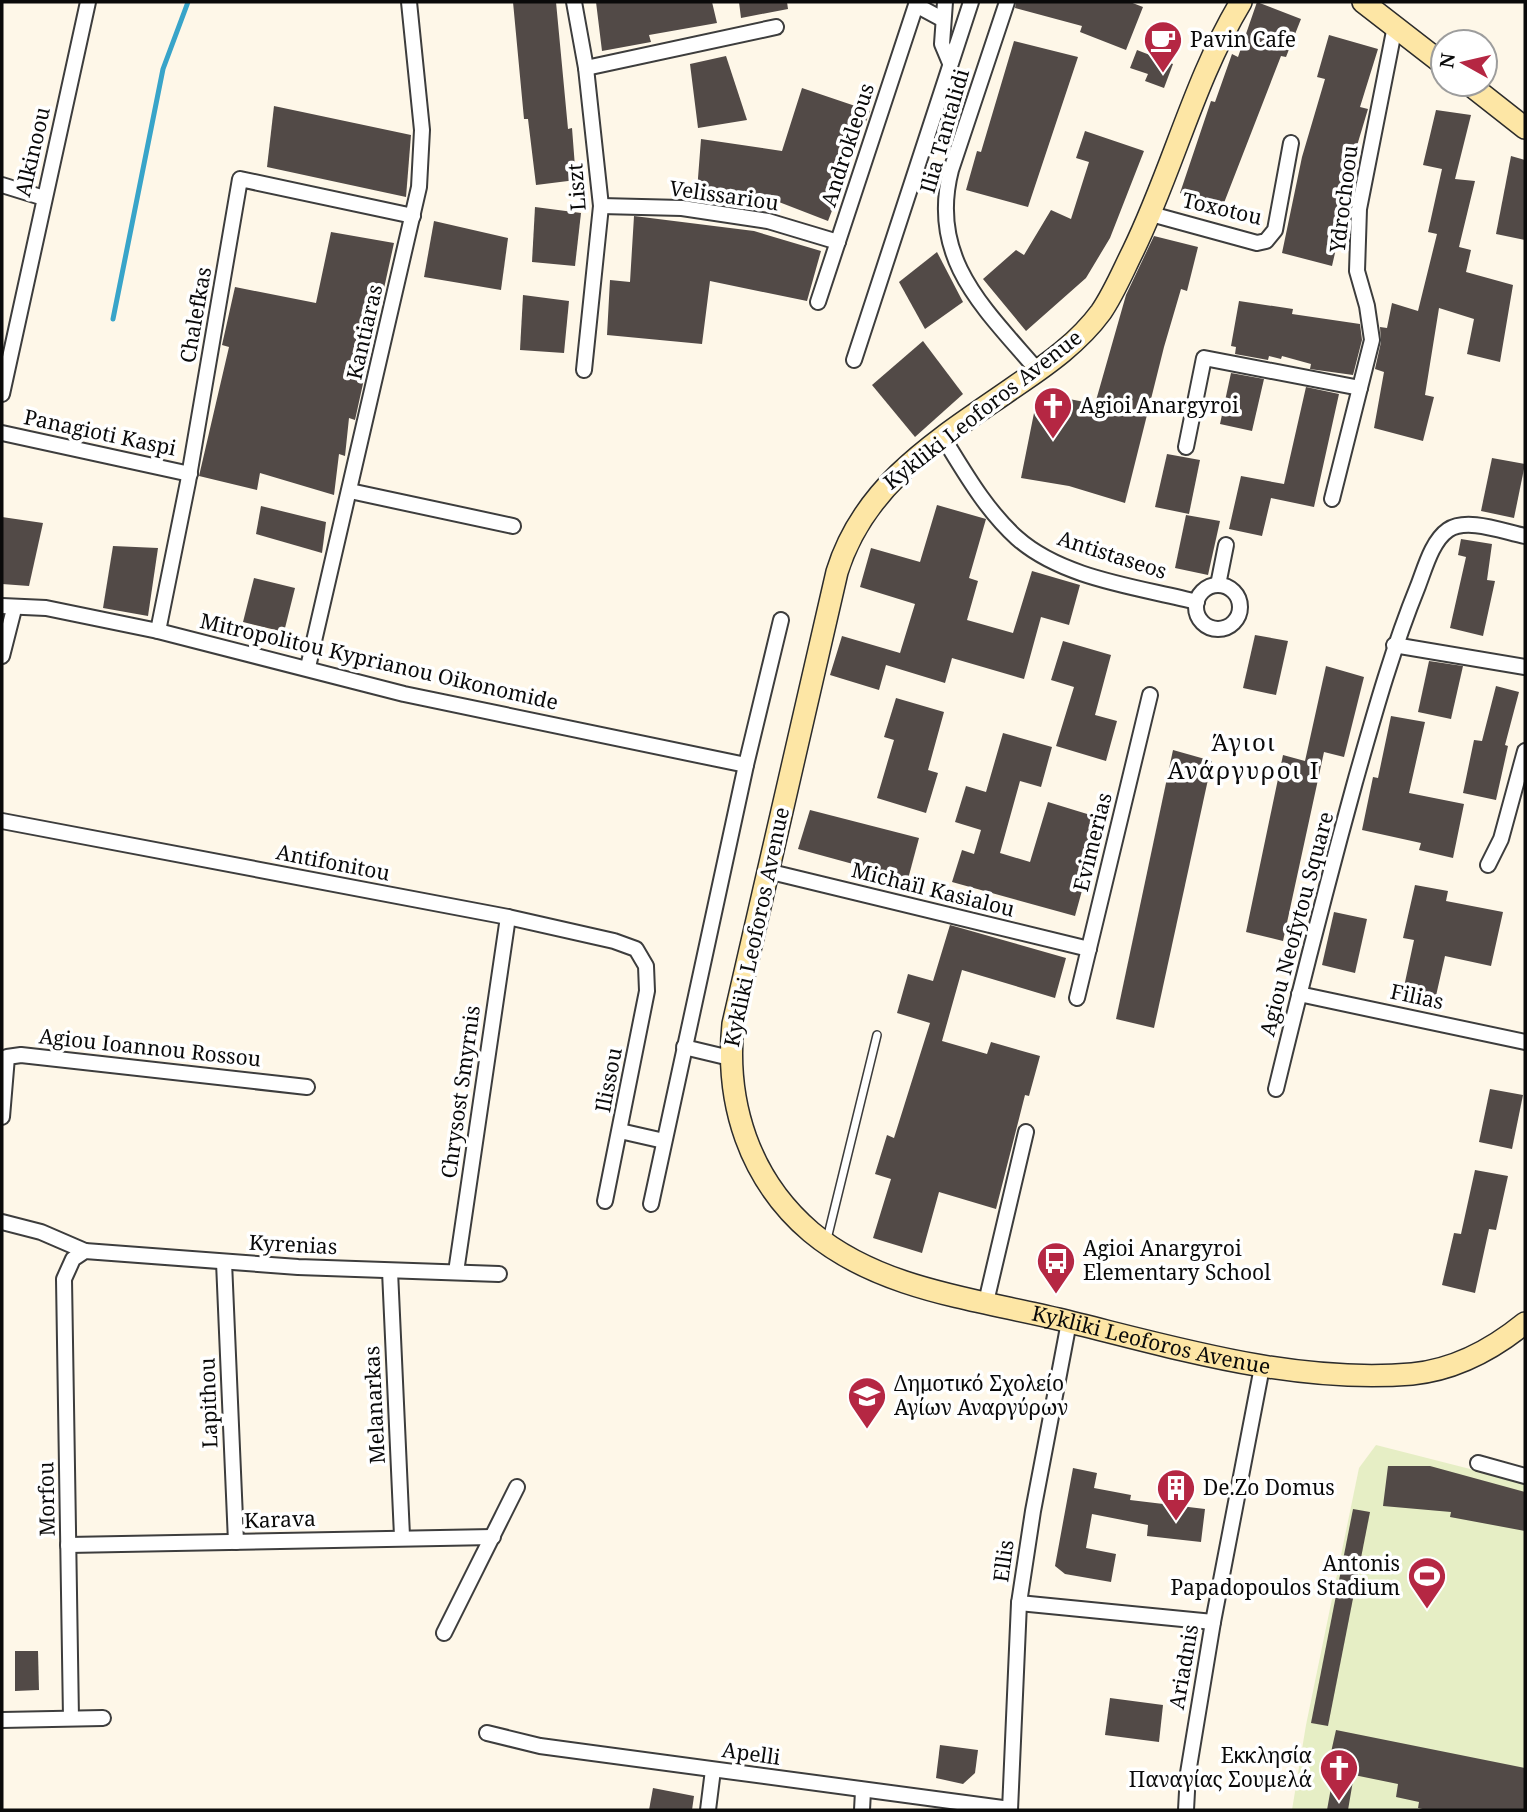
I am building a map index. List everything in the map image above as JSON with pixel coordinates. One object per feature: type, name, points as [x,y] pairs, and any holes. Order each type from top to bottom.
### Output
[{"type":"street","name":"Alkinoou","points":[[2,394],[88,2]]},
{"type":"street","name":"Kantiaras","points":[[308,667],[413,216],[422,131],[409,2]]},
{"type":"street","name":"Liszt","points":[[574,2],[586,68],[601,206],[584,370]]},
{"type":"street","points":[[945,2],[942,44],[950,63]]},
{"type":"street","points":[[854,360],[971,2]]},
{"type":"street","name":"Ilia Tantalidi","points":[[1007,2],[951,170],[946,190],[945,225],[953,256],[965,281],[1038,371]]},
{"type":"street","name":"Kykliki Leoforos Avenue","points":[[1241,2],[1207,69],[1151,214],[1101,312],[1066,350],[944,439],[879,491],[857,521],[842,554],[733,1024],[730,1058],[740,1126],[764,1179],[792,1215],[826,1244],[846,1258],[886,1276],[986,1302],[1262,1367],[1367,1376],[1414,1374],[1462,1363],[1506,1339],[1525,1322]]},
{"type":"street","points":[[1363,2],[1429,53]]},
{"type":"street","points":[[916,3],[942,19]]},
{"type":"street","name":"Androkleous","points":[[818,302],[916,3]]},
{"type":"street","name":"Ydrochoou","points":[[1332,499],[1372,340],[1367,306],[1357,271],[1359,209],[1395,26]]},
{"type":"street","points":[[586,68],[776,27]]},
{"type":"street","points":[[1487,98],[1525,128]]},
{"type":"street","name":"Toxotou","points":[[1151,214],[1257,243],[1266,241],[1275,230],[1291,143]]},
{"type":"street","name":"Chalefkas","points":[[158,631],[190,474],[240,178],[413,216]]},
{"type":"street","points":[[2,185],[44,198]]},
{"type":"street","name":"Velissariou","points":[[601,206],[682,208],[768,221],[838,242]]},
{"type":"street","points":[[1186,447],[1203,358],[1360,387]]},
{"type":"street","name":"Panagioti Kaspi","points":[[2,433],[190,474]]},
{"type":"street","name":"Antistaseos","points":[[944,439],[999,519],[1036,551],[1073,568],[1197,602]]},
{"type":"street","points":[[350,491],[513,526]]},
{"type":"street","name":"Agiou Neofytou Square","points":[[1276,1089],[1315,928],[1394,645],[1430,557],[1447,530],[1466,525],[1525,536]]},
{"type":"street","points":[[1218,585],[1226,545]]},
{"type":"street","points":[[1218,585],[1232,590],[1237,596],[1240,611],[1232,625],[1217,630],[1203,624],[1196,610],[1204,590],[1218,585]]},
{"type":"street","points":[[2,656],[8,607]]},
{"type":"street","name":"Mitropolitou Kyprianou Oikonomide","points":[[8,607],[46,608],[158,631],[308,667],[404,694],[746,765]]},
{"type":"street","points":[[651,1204],[780,620]]},
{"type":"street","points":[[1394,645],[1525,667]]},
{"type":"street","name":"Evimerias","points":[[1077,998],[1150,695]]},
{"type":"street","points":[[1488,865],[1501,839],[1525,751]]},
{"type":"street","name":"Antifonitou","points":[[2,821],[508,917],[614,941],[636,949],[646,966]]},
{"type":"street","name":"Michaïl Kasialou","points":[[768,871],[1089,949]]},
{"type":"street","name":"Chrysost Smyrnis","points":[[456,1272],[508,917]]},
{"type":"street","name":"Ilissou","points":[[605,1201],[647,991],[646,966]]},
{"type":"street","name":"Filias","points":[[1299,994],[1525,1042]]},
{"type":"street","points":[[684,1048],[730,1058]]},
{"type":"street","name":"Agiou Ioannou Rossou","points":[[2,1117],[7,1057],[21,1055],[307,1087]]},
{"type":"street","points":[[620,1131],[664,1141]]},
{"type":"street","points":[[986,1302],[1026,1132]]},
{"type":"street","name":"Kyrenias","points":[[2,1222],[41,1232],[85,1251],[390,1271],[499,1273]]},
{"type":"street","name":"Morfou","points":[[71,1718],[64,1279],[73,1259],[85,1251]]},
{"type":"street","name":"Lapithou","points":[[224,1262],[236,1542]]},
{"type":"street","name":"Melanarkas","points":[[390,1271],[402,1536]]},
{"type":"street","name":"Ellis","points":[[1010,1810],[1019,1603],[1032,1511],[1069,1322]]},
{"type":"street","name":"Ariadnis","points":[[1186,1810],[1188,1773],[1213,1622],[1262,1367]]},
{"type":"street","points":[[1478,1463],[1525,1476]]},
{"type":"street","points":[[444,1633],[517,1487]]},
{"type":"street","name":"Karava","points":[[68,1545],[402,1536],[493,1537]]},
{"type":"street","points":[[1019,1603],[1213,1622]]},
{"type":"street","points":[[2,1720],[103,1718]]},
{"type":"street","name":"Apelli","points":[[487,1733],[540,1746],[1010,1810]]},
{"type":"street","points":[[708,1810],[713,1770]]},
{"type":"street","points":[[862,1810],[863,1791]]},
{"type":"lane","points":[[826,1244],[877,1035]]},
{"type":"green space","name":"Antonis Papadopoulos Stadium","points":[[1376,1445],[1525,1483],[1525,1810],[1292,1810],[1306,1725],[1359,1468]]},
{"type":"building","points":[[513,2],[556,2],[568,129],[572,128],[576,180],[536,185],[528,119],[524,119]]},
{"type":"building","points":[[596,2],[712,2],[717,23],[649,35],[651,42],[602,51]]},
{"type":"building","points":[[739,2],[787,2],[788,9],[741,18]]},
{"type":"building","points":[[1016,2],[1130,2],[1143,7],[1126,50],[1080,32],[1082,26],[1015,8]]},
{"type":"building","points":[[1257,2],[1301,19],[1286,57],[1281,56],[1222,208],[1180,193],[1211,101],[1215,102],[1232,54],[1238,57]]},
{"type":"building","points":[[1329,35],[1378,49],[1360,107],[1368,109],[1350,169],[1354,170],[1332,266],[1282,253],[1302,157],[1325,79],[1317,77]]},
{"type":"building","points":[[1014,41],[1078,57],[1028,207],[966,190],[977,151],[981,152]]},
{"type":"building","points":[[1137,50],[1173,64],[1164,88],[1145,81],[1148,74],[1130,68]]},
{"type":"building","points":[[726,56],[747,120],[698,128],[690,64]]},
{"type":"building","points":[[802,88],[870,111],[828,221],[766,197],[697,191],[701,139],[782,151]]},
{"type":"building","points":[[274,106],[411,135],[406,197],[267,167]]},
{"type":"building","points":[[1436,110],[1471,115],[1455,179],[1475,181],[1459,247],[1471,250],[1466,272],[1513,285],[1500,362],[1467,354],[1474,319],[1439,308],[1425,395],[1434,397],[1423,441],[1374,428],[1384,372],[1375,369],[1381,342],[1380,327],[1387,328],[1392,303],[1418,311],[1437,234],[1428,232],[1442,169],[1423,165]]},
{"type":"building","points":[[1085,131],[1144,151],[1110,238],[1086,278],[1026,331],[983,279],[1016,250],[1024,255],[1051,210],[1071,219],[1089,162],[1076,158]]},
{"type":"building","points":[[1511,156],[1525,160],[1525,240],[1496,234]]},
{"type":"building","points":[[535,207],[581,213],[575,266],[532,262]]},
{"type":"building","points":[[634,216],[754,231],[821,251],[807,301],[710,281],[702,344],[607,335],[610,280],[630,282]]},
{"type":"building","points":[[434,221],[508,238],[501,290],[424,277]]},
{"type":"building","points":[[331,232],[394,243],[355,420],[349,418],[345,456],[339,454],[334,495],[260,473],[257,490],[199,476],[229,347],[222,345],[235,287],[316,303]]},
{"type":"building","points":[[1154,236],[1198,247],[1187,291],[1181,289],[1164,347],[1125,503],[1069,486],[1021,478],[1038,393],[1095,404],[1126,295]]},
{"type":"building","points":[[937,252],[963,302],[925,329],[899,282]]},
{"type":"building","points":[[523,295],[569,301],[564,353],[520,350]]},
{"type":"building","points":[[1239,301],[1293,309],[1292,314],[1360,324],[1362,340],[1353,375],[1310,369],[1311,364],[1282,356],[1281,359],[1269,356],[1268,360],[1235,354],[1236,347],[1231,346]]},
{"type":"building","points":[[923,341],[963,394],[915,437],[872,385]]},
{"type":"building","points":[[1231,373],[1264,379],[1252,431],[1220,424]]},
{"type":"building","points":[[1306,387],[1339,394],[1314,507],[1271,498],[1262,536],[1229,529],[1241,476],[1284,484]]},
{"type":"building","points":[[1167,454],[1200,460],[1189,514],[1155,507]]},
{"type":"building","points":[[1492,458],[1525,464],[1514,518],[1481,511]]},
{"type":"building","points":[[937,505],[986,519],[969,578],[978,581],[967,620],[1013,633],[1032,571],[1080,585],[1069,625],[1041,617],[1024,679],[952,658],[945,683],[886,665],[879,690],[830,675],[842,636],[900,653],[915,604],[860,587],[871,548],[920,562]]},
{"type":"building","points":[[261,506],[326,522],[322,553],[256,534]]},
{"type":"building","points":[[1186,515],[1220,521],[1208,575],[1175,568]]},
{"type":"building","points":[[2,517],[43,523],[29,586],[2,584]]},
{"type":"building","points":[[1461,539],[1492,544],[1487,580],[1495,581],[1483,636],[1450,628],[1466,557],[1458,555]]},
{"type":"building","points":[[113,546],[158,548],[148,616],[103,608]]},
{"type":"building","points":[[254,578],[295,588],[284,632],[243,622]]},
{"type":"building","points":[[1255,635],[1288,641],[1276,695],[1243,688]]},
{"type":"building","points":[[1063,641],[1111,655],[1095,715],[1117,721],[1106,761],[1056,746],[1074,687],[1051,680]]},
{"type":"building","points":[[1429,661],[1463,666],[1451,719],[1418,712]]},
{"type":"building","points":[[1326,666],[1364,677],[1344,757],[1324,752],[1283,941],[1246,932],[1283,755],[1305,761]]},
{"type":"building","points":[[1496,686],[1519,692],[1505,745],[1508,746],[1496,800],[1463,793],[1474,740],[1482,741]]},
{"type":"building","points":[[896,698],[944,712],[928,770],[938,773],[926,813],[877,798],[894,740],[884,737]]},
{"type":"building","points":[[1391,716],[1425,722],[1409,793],[1464,804],[1453,858],[1419,850],[1421,843],[1362,830],[1373,777],[1378,778]]},
{"type":"building","points":[[1003,733],[1052,747],[1041,787],[1020,781],[1000,853],[1030,862],[1048,802],[1097,817],[1081,874],[1086,876],[1075,916],[952,882],[962,850],[974,854],[981,830],[955,822],[966,786],[986,792]]},
{"type":"building","points":[[1173,750],[1212,761],[1154,1028],[1116,1019]]},
{"type":"building","points":[[810,810],[919,838],[908,879],[798,849]]},
{"type":"building","points":[[1415,885],[1448,891],[1446,901],[1503,912],[1491,966],[1445,956],[1433,1009],[1401,1001],[1414,940],[1403,938]]},
{"type":"building","points":[[1334,912],[1367,919],[1355,973],[1322,965]]},
{"type":"building","points":[[950,925],[1066,958],[1055,998],[962,970],[942,1041],[987,1054],[991,1042],[1040,1056],[1029,1096],[1025,1095],[996,1209],[939,1192],[922,1253],[873,1238],[891,1179],[875,1174],[887,1135],[894,1138],[930,1023],[897,1013],[908,974],[933,981]]},
{"type":"building","points":[[1490,1089],[1523,1095],[1512,1149],[1479,1142]]},
{"type":"building","points":[[1475,1170],[1508,1176],[1496,1230],[1489,1229],[1475,1293],[1442,1285],[1454,1233],[1461,1234]]},
{"type":"building","points":[[1388,1466],[1430,1466],[1525,1492],[1525,1531],[1450,1517],[1451,1512],[1383,1506]]},
{"type":"building","points":[[1073,1468],[1097,1473],[1094,1488],[1131,1495],[1130,1500],[1205,1509],[1201,1542],[1147,1536],[1148,1525],[1092,1514],[1086,1548],[1116,1554],[1111,1582],[1065,1574],[1055,1566]]},
{"type":"building","points":[[1353,1509],[1370,1512],[1328,1726],[1311,1723]]},
{"type":"building","points":[[15,1651],[38,1651],[39,1690],[15,1691]]},
{"type":"building","points":[[1110,1698],[1163,1705],[1159,1742],[1105,1735]]},
{"type":"building","points":[[1336,1730],[1525,1768],[1525,1810],[1427,1810],[1418,1808],[1419,1802],[1396,1797],[1398,1784],[1354,1775],[1348,1810],[1327,1810],[1334,1771],[1327,1770]]},
{"type":"building","points":[[940,1745],[978,1750],[975,1773],[963,1784],[936,1778]]},
{"type":"building","points":[[653,1788],[694,1796],[692,1810],[649,1810]]},
{"type":"waterway","points":[[113,319],[163,69],[188,2]]},
{"type":"place","name":"Pavin Cafe","points":[[1163,74]]},
{"type":"place","name":"Agioi Anargyroi","points":[[1053,440]]},
{"type":"place","name":"Agioi Anargyroi Elementary School","points":[[1056,1295]]},
{"type":"place","name":"Δημοτικό Σχολείο Αγίων Αναργύρων","points":[[867,1430]]},
{"type":"place","name":"De.Zo Domus","points":[[1176,1522]]},
{"type":"place","name":"Antonis Papadopoulos Stadium","points":[[1427,1610]]},
{"type":"place","name":"Εκκλησία Παναγίας Σουμελά","points":[[1339,1802]]},
{"type":"district","name":"Άγιοι Ανάργυροι Ι","points":[[1244,757]]}]
